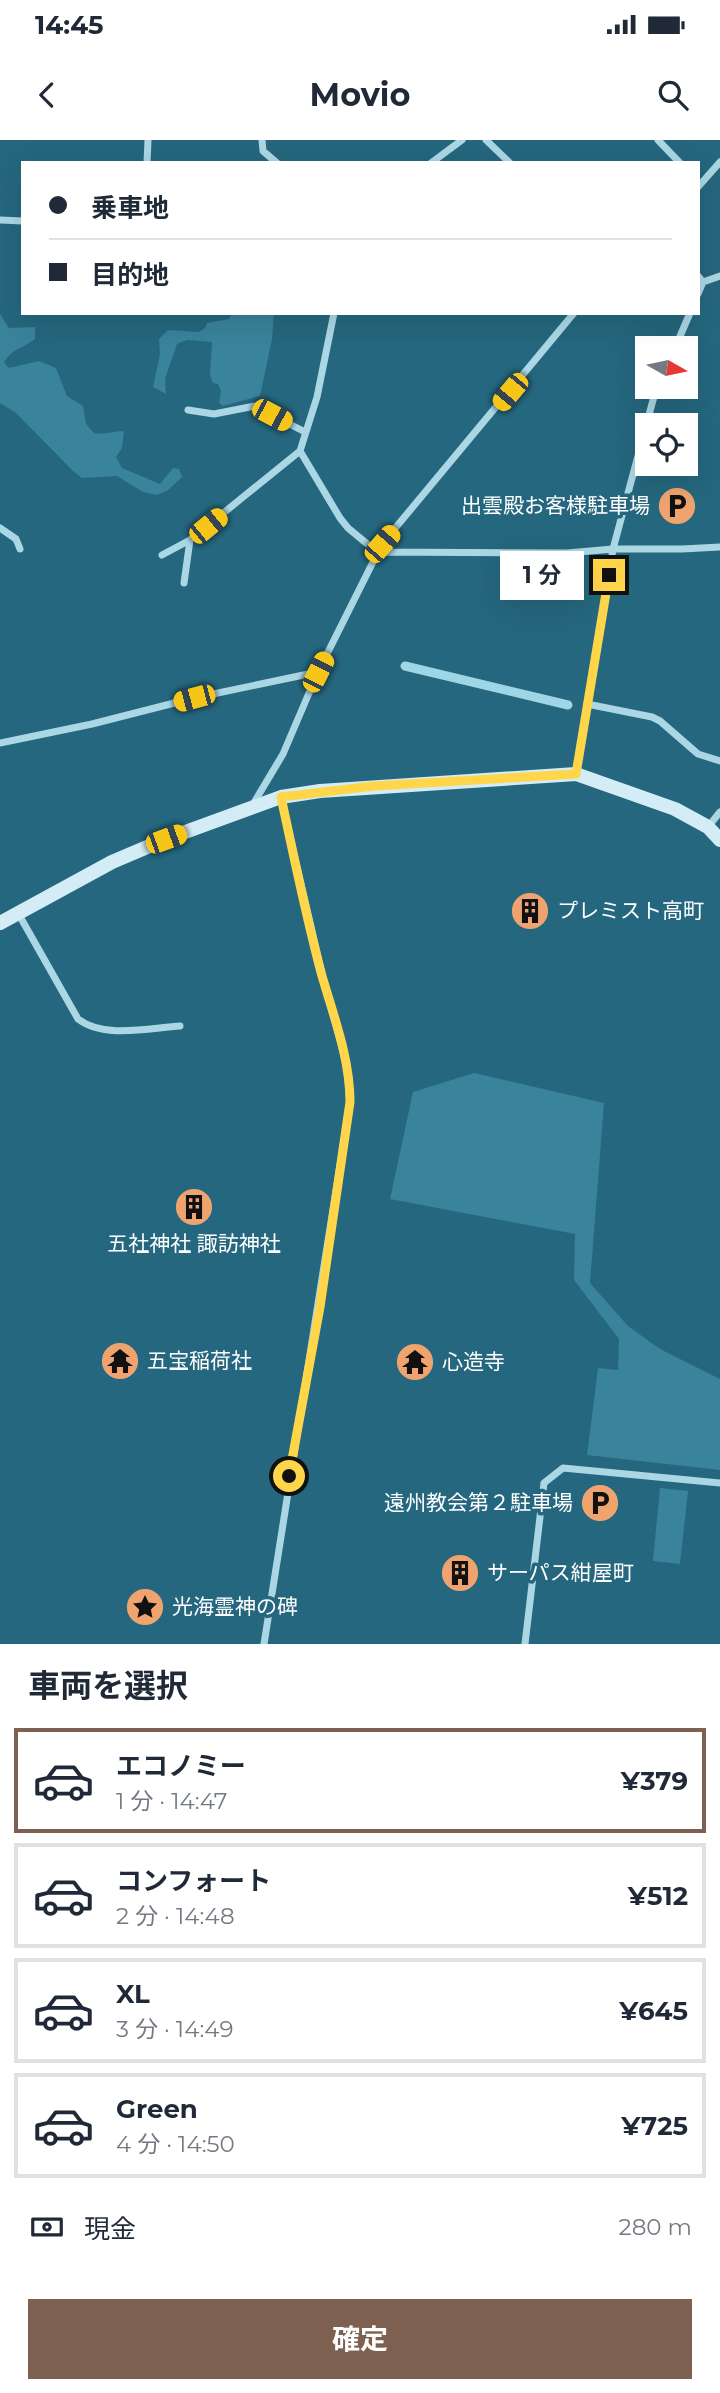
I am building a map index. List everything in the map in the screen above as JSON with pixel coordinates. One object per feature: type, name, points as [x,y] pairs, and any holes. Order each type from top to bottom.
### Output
[{"type":"street","points":[[147,161],[148,140]]},
{"type":"street","points":[[262,140],[264,151],[275,161]]},
{"type":"street","points":[[434,161],[462,140]]},
{"type":"street","points":[[486,140],[508,161]]},
{"type":"street","points":[[658,140],[678,161]]},
{"type":"street","points":[[700,184],[720,162]]},
{"type":"street","points":[[0,220],[21,221]]},
{"type":"street","points":[[701,279],[720,276]]},
{"type":"street","points":[[162,555],[190,540],[300,451],[317,397],[334,315]]},
{"type":"street","points":[[252,806],[283,754],[318,672],[382,544],[572,315]]},
{"type":"street","points":[[680,336],[689,315]]},
{"type":"street","points":[[576,774],[613,549],[653,399]]},
{"type":"street","points":[[188,410],[214,414],[255,405],[305,432]]},
{"type":"street","points":[[300,451],[340,518],[377,552],[567,553],[613,549],[682,550],[720,547]]},
{"type":"street","points":[[0,528],[16,539],[20,549]]},
{"type":"street","points":[[184,583],[190,540]]},
{"type":"street","points":[[0,743],[318,672]]},
{"type":"street","points":[[587,704],[652,717],[698,754],[720,761]]},
{"type":"street","points":[[0,923],[112,862],[252,806],[281,797],[374,786],[576,774],[675,809],[708,827],[720,840]]},
{"type":"street","points":[[264,1644],[350,1102],[347,1066],[322,974],[281,797]]},
{"type":"street","points":[[708,827],[720,812]]},
{"type":"street","points":[[18,913],[78,1019],[85,1024],[111,1030],[180,1026]]},
{"type":"street","points":[[525,1644],[544,1483],[563,1468],[720,1483]]},
{"type":"shaded area","points":[[0,314],[9,328],[35,327],[35,339],[7,357],[4,362],[9,368],[39,361],[56,368],[67,396],[83,406],[86,424],[94,433],[124,431],[122,448],[116,457],[122,468],[160,484],[173,468],[179,469],[182,477],[167,491],[156,495],[143,492],[117,476],[82,478],[73,471],[16,413],[0,403]]},
{"type":"shaded area","points":[[231,315],[274,315],[272,339],[260,396],[223,406],[219,403],[221,391],[210,376],[212,342],[187,340],[177,344],[165,379],[166,394],[153,387],[160,354],[159,339],[168,330],[199,332],[207,323],[229,319]]},
{"type":"shaded area","points":[[474,1073],[604,1103],[590,1283],[628,1326],[660,1349],[720,1379],[720,1470],[587,1455],[598,1368],[618,1370],[619,1339],[574,1280],[575,1234],[390,1199],[413,1092]]},
{"type":"shaded area","points":[[660,1488],[688,1491],[680,1564],[653,1561]]},
{"type":"waterway","points":[[405,666],[568,705]]},
{"type":"place","name":"出雲殿お客様駐車場","points":[[677,506]]},
{"type":"place","name":"プレミスト高町","points":[[530,911]]},
{"type":"place","name":"五社神社 諏訪神社","points":[[194,1207]]},
{"type":"place","name":"五宝稲荷社","points":[[120,1361]]},
{"type":"place","name":"心造寺","points":[[415,1362]]},
{"type":"place","name":"遠州教会第２駐車場","points":[[600,1503]]},
{"type":"place","name":"サーパス紺屋町","points":[[460,1573]]},
{"type":"place","name":"光海霊神の碑","points":[[145,1607]]},
{"type":"route","points":[[289,1476],[320,1307],[350,1087],[281,797],[374,786],[576,774],[609,575]]}]
